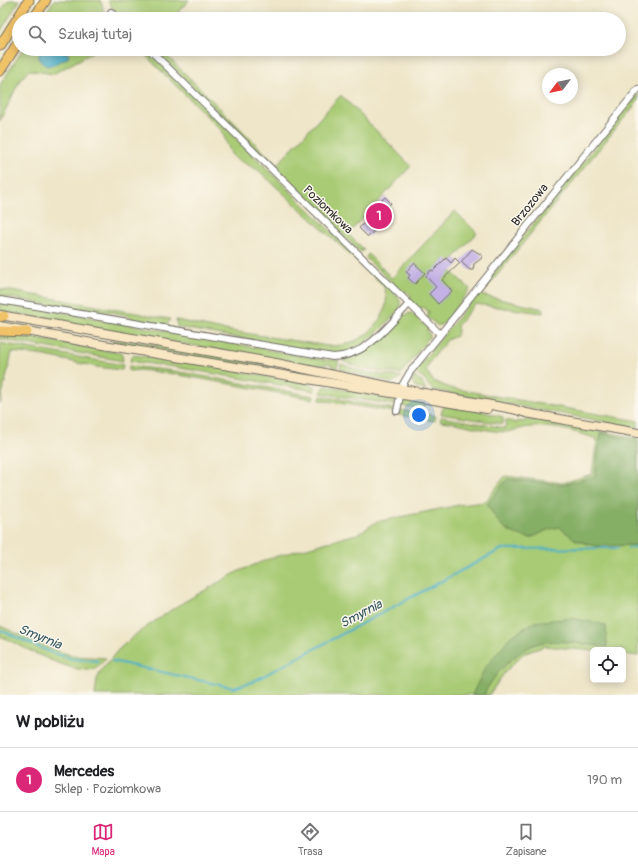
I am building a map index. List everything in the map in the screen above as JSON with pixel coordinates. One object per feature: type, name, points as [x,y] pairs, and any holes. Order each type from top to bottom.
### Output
[{"type":"main road","points":[[22,12],[29,0]]},
{"type":"main road","points":[[38,12],[46,0]]},
{"type":"main road","points":[[0,40],[11,29]]},
{"type":"main road","points":[[0,46],[11,29]]},
{"type":"main road","points":[[0,71],[12,52]]},
{"type":"main road","points":[[1,316],[276,363],[401,392]]},
{"type":"main road","points":[[0,326],[27,332],[401,392],[512,413],[526,413],[638,433]]},
{"type":"main road","points":[[0,331],[27,332]]},
{"type":"street","name":"Poziomkowa","points":[[156,56],[440,334]]},
{"type":"street","name":"Brzozowa","points":[[440,334],[638,89]]},
{"type":"street","points":[[0,300],[333,357],[346,356],[365,348],[376,339],[409,304]]},
{"type":"street","points":[[397,411],[401,392],[408,374],[440,334]]},
{"type":"green space","points":[[9,0],[20,0],[0,32],[0,12]]},
{"type":"green space","points":[[54,0],[100,0],[103,8],[102,12],[46,12]]},
{"type":"green space","points":[[108,0],[189,0],[178,12],[116,12]]},
{"type":"green space","points":[[19,56],[86,56],[53,74],[29,70],[20,80],[0,121],[0,85]]},
{"type":"green space","points":[[146,56],[152,56],[399,298],[401,306],[399,310],[377,333],[362,345],[343,353],[332,355],[177,327],[176,320],[218,329],[328,346],[342,345],[350,343],[367,334],[380,320],[384,312],[386,294],[383,285],[258,170],[236,159],[231,154],[222,131]]},
{"type":"green space","points":[[161,56],[167,56],[277,165],[341,95],[411,166],[348,234],[364,250],[360,252]]},
{"type":"green space","points":[[638,94],[638,101],[481,295],[543,309],[543,313],[475,304],[457,326],[458,331],[456,336],[447,340],[429,363],[426,370],[433,381],[450,388],[638,421],[638,428],[433,390],[422,377],[414,372]]},
{"type":"green space","points":[[455,211],[477,233],[446,267],[470,289],[444,323],[438,326],[427,317],[429,312],[423,307],[419,309],[409,300],[411,296],[406,291],[403,293],[366,258],[368,254],[392,278]]},
{"type":"green space","points":[[0,289],[170,319],[167,325],[163,327],[134,320],[127,315],[105,311],[100,314],[0,296]]},
{"type":"green space","points":[[0,301],[324,360],[339,360],[337,368],[327,363],[326,365],[303,365],[0,311]]},
{"type":"green space","points":[[411,313],[429,329],[427,330],[430,336],[401,374],[364,369],[342,361],[371,348],[402,316]]},
{"type":"green space","points":[[10,334],[120,353],[122,354],[123,361],[0,339],[0,335]]},
{"type":"green space","points":[[112,340],[148,343],[275,366],[275,368],[241,365],[112,342]]},
{"type":"green space","points":[[0,343],[123,365],[122,370],[97,367],[46,356],[12,352],[0,404]]},
{"type":"green space","points":[[133,355],[187,362],[311,384],[314,386],[315,391],[175,367],[130,361]]},
{"type":"green space","points":[[341,364],[364,372],[402,377],[392,383],[340,369]]},
{"type":"green space","points":[[129,366],[174,371],[314,396],[313,399],[174,374],[140,370],[129,371]]},
{"type":"green space","points":[[413,376],[421,381],[426,390],[416,388],[412,382]]},
{"type":"green space","points":[[325,386],[393,399],[395,405],[321,393]]},
{"type":"green space","points":[[321,396],[394,409],[394,412],[320,400]]},
{"type":"green space","points":[[404,400],[424,403],[423,409],[401,406]]},
{"type":"green space","points":[[446,406],[477,410],[503,417],[503,424],[441,414],[443,408]]},
{"type":"green space","points":[[400,410],[436,416],[435,421],[399,415]]},
{"type":"green space","points":[[441,417],[505,428],[506,420],[516,423],[517,421],[524,422],[525,420],[540,420],[638,438],[638,656],[626,654],[626,647],[590,647],[590,651],[545,646],[523,654],[505,672],[489,695],[95,695],[97,679],[102,669],[118,650],[136,634],[177,606],[237,572],[271,558],[360,533],[376,522],[459,505],[485,502],[505,476],[563,483],[592,474],[597,439],[548,427],[528,427],[507,432],[498,432],[457,423],[440,421]]},
{"type":"green space","points":[[601,433],[638,441],[638,545],[596,546],[576,540],[559,527],[547,530],[531,538],[514,534],[500,524],[487,504],[507,479],[563,485],[595,476]]},
{"type":"green space","points":[[572,618],[606,625],[607,647],[560,642],[545,642],[536,644],[518,654],[509,662],[494,679],[484,695],[472,695],[485,668],[510,637],[534,622]]},
{"type":"green space","points":[[0,626],[52,649],[74,656],[106,658],[94,669],[89,670],[68,667],[0,636]]},
{"type":"water","points":[[39,56],[69,57],[53,65],[46,66],[39,60]]},
{"type":"building","points":[[385,197],[391,203],[386,208],[391,213],[368,237],[359,228],[380,206],[378,204]]},
{"type":"building","points":[[472,249],[482,255],[482,258],[474,264],[473,270],[470,270],[461,262]]},
{"type":"building","points":[[446,258],[451,263],[455,258],[460,263],[442,280],[452,291],[438,304],[429,294],[436,287],[426,276]]},
{"type":"building","points":[[414,263],[425,273],[415,284],[408,278],[410,275],[406,272]]},
{"type":"waterway","name":"Smyrnia","points":[[628,548],[638,547]]},
{"type":"waterway","name":"Smyrnia","points":[[112,661],[234,688],[252,682],[502,549],[619,548]]},
{"type":"waterway","name":"Smyrnia","points":[[0,630],[50,652],[73,659],[98,661]]},
{"type":"place","name":"Mercedes","points":[[379,216]]}]
